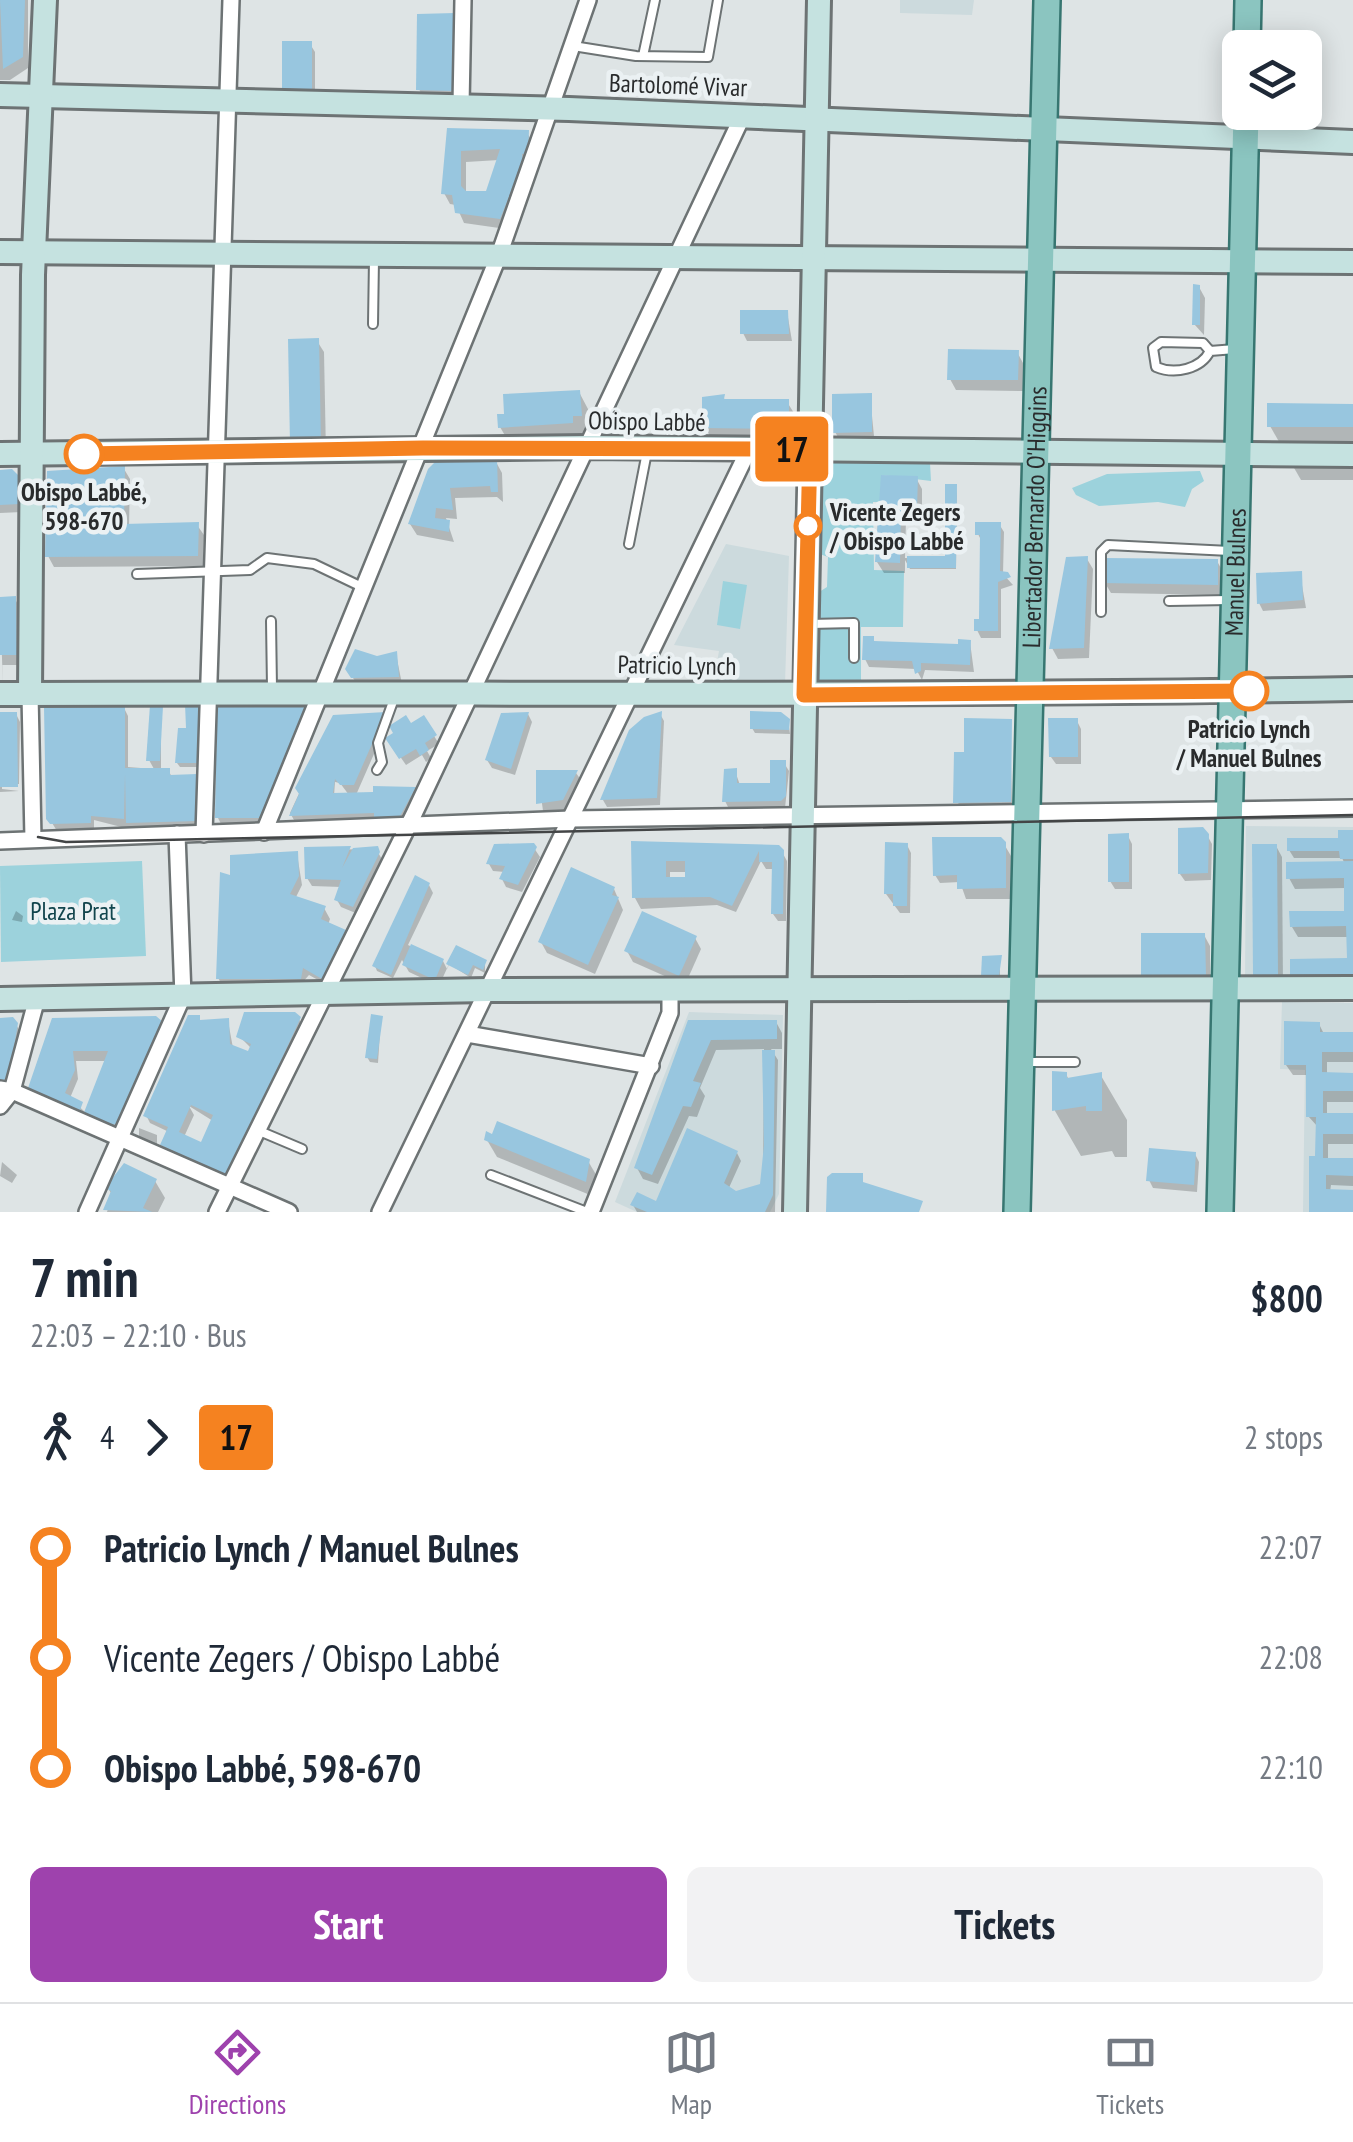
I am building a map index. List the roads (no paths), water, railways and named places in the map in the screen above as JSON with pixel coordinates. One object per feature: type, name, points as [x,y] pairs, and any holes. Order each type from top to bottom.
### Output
[{"type":"main road","name":"Libertador Bernardo O'Higgins","points":[[1016,1212],[1048,0]]},
{"type":"main road","points":[[1247,30],[1248,0]]},
{"type":"main road","name":"Manuel Bulnes","points":[[1220,1212],[1245,130]]},
{"type":"street","points":[[32,839],[30,454],[45,0]]},
{"type":"street","points":[[204,834],[230,0]]},
{"type":"street","points":[[461,105],[463,0]]},
{"type":"street","points":[[264,832],[500,255],[588,0]]},
{"type":"street","points":[[795,1212],[818,0]]},
{"type":"street","name":"Bartolomé Vivar","points":[[0,95],[227,97],[1044,128],[1222,125]]},
{"type":"street","points":[[217,1212],[408,826],[680,255],[742,116]]},
{"type":"street","name":"Bartolomé Vivar","points":[[1277,130],[1353,142]]},
{"type":"street","points":[[0,252],[1353,262]]},
{"type":"street","name":"Obispo Labbé","points":[[0,454],[648,448],[1353,455]]},
{"type":"street","points":[[380,1212],[750,449]]},
{"type":"street","name":"Patricio Lynch","points":[[0,694],[633,690],[804,695],[1353,689]]},
{"type":"street","points":[[0,841],[571,819],[1353,808]]},
{"type":"street","points":[[87,1212],[182,996],[177,834]]},
{"type":"street","points":[[0,998],[488,990],[1353,988]]},
{"type":"street","points":[[589,1212],[651,1066],[670,1013],[670,991]]},
{"type":"street","points":[[0,1106],[38,998]]},
{"type":"street","points":[[467,1034],[651,1066]]},
{"type":"street","points":[[6,1090],[289,1212]]},
{"type":"street","points":[[784,1212],[796,1181]]},
{"type":"lane","points":[[643,56],[656,0]]},
{"type":"lane","points":[[573,46],[643,56],[708,57],[718,0]]},
{"type":"lane","points":[[374,254],[374,324]]},
{"type":"lane","points":[[1210,351],[1203,343],[1161,342],[1153,348],[1152,358],[1156,367],[1176,370],[1193,368],[1210,351],[1240,350]]},
{"type":"lane","points":[[629,544],[648,448]]},
{"type":"lane","points":[[1101,612],[1101,552],[1108,545],[1235,552]]},
{"type":"lane","points":[[138,574],[250,570],[268,558],[314,564],[366,588]]},
{"type":"lane","points":[[1169,601],[1234,601]]},
{"type":"lane","points":[[271,621],[272,693]]},
{"type":"lane","points":[[806,624],[854,623],[854,658]]},
{"type":"lane","points":[[377,770],[382,762],[378,744],[396,692]]},
{"type":"lane","points":[[1020,1062],[1074,1062]]},
{"type":"lane","points":[[258,1130],[302,1149]]},
{"type":"lane","points":[[491,1175],[589,1212]]},
{"type":"tram line","points":[[38,837],[66,842],[1353,815]]},
{"type":"place","name":"Obispo Labbé, 598-670","points":[[84,454]]},
{"type":"place","name":"Vicente Zegers / Obispo Labbé","points":[[808,526]]},
{"type":"place","name":"Patricio Lynch / Manuel Bulnes","points":[[1249,691]]},
{"type":"park label","name":"Plaza Prat","points":[[73,911]]}]
